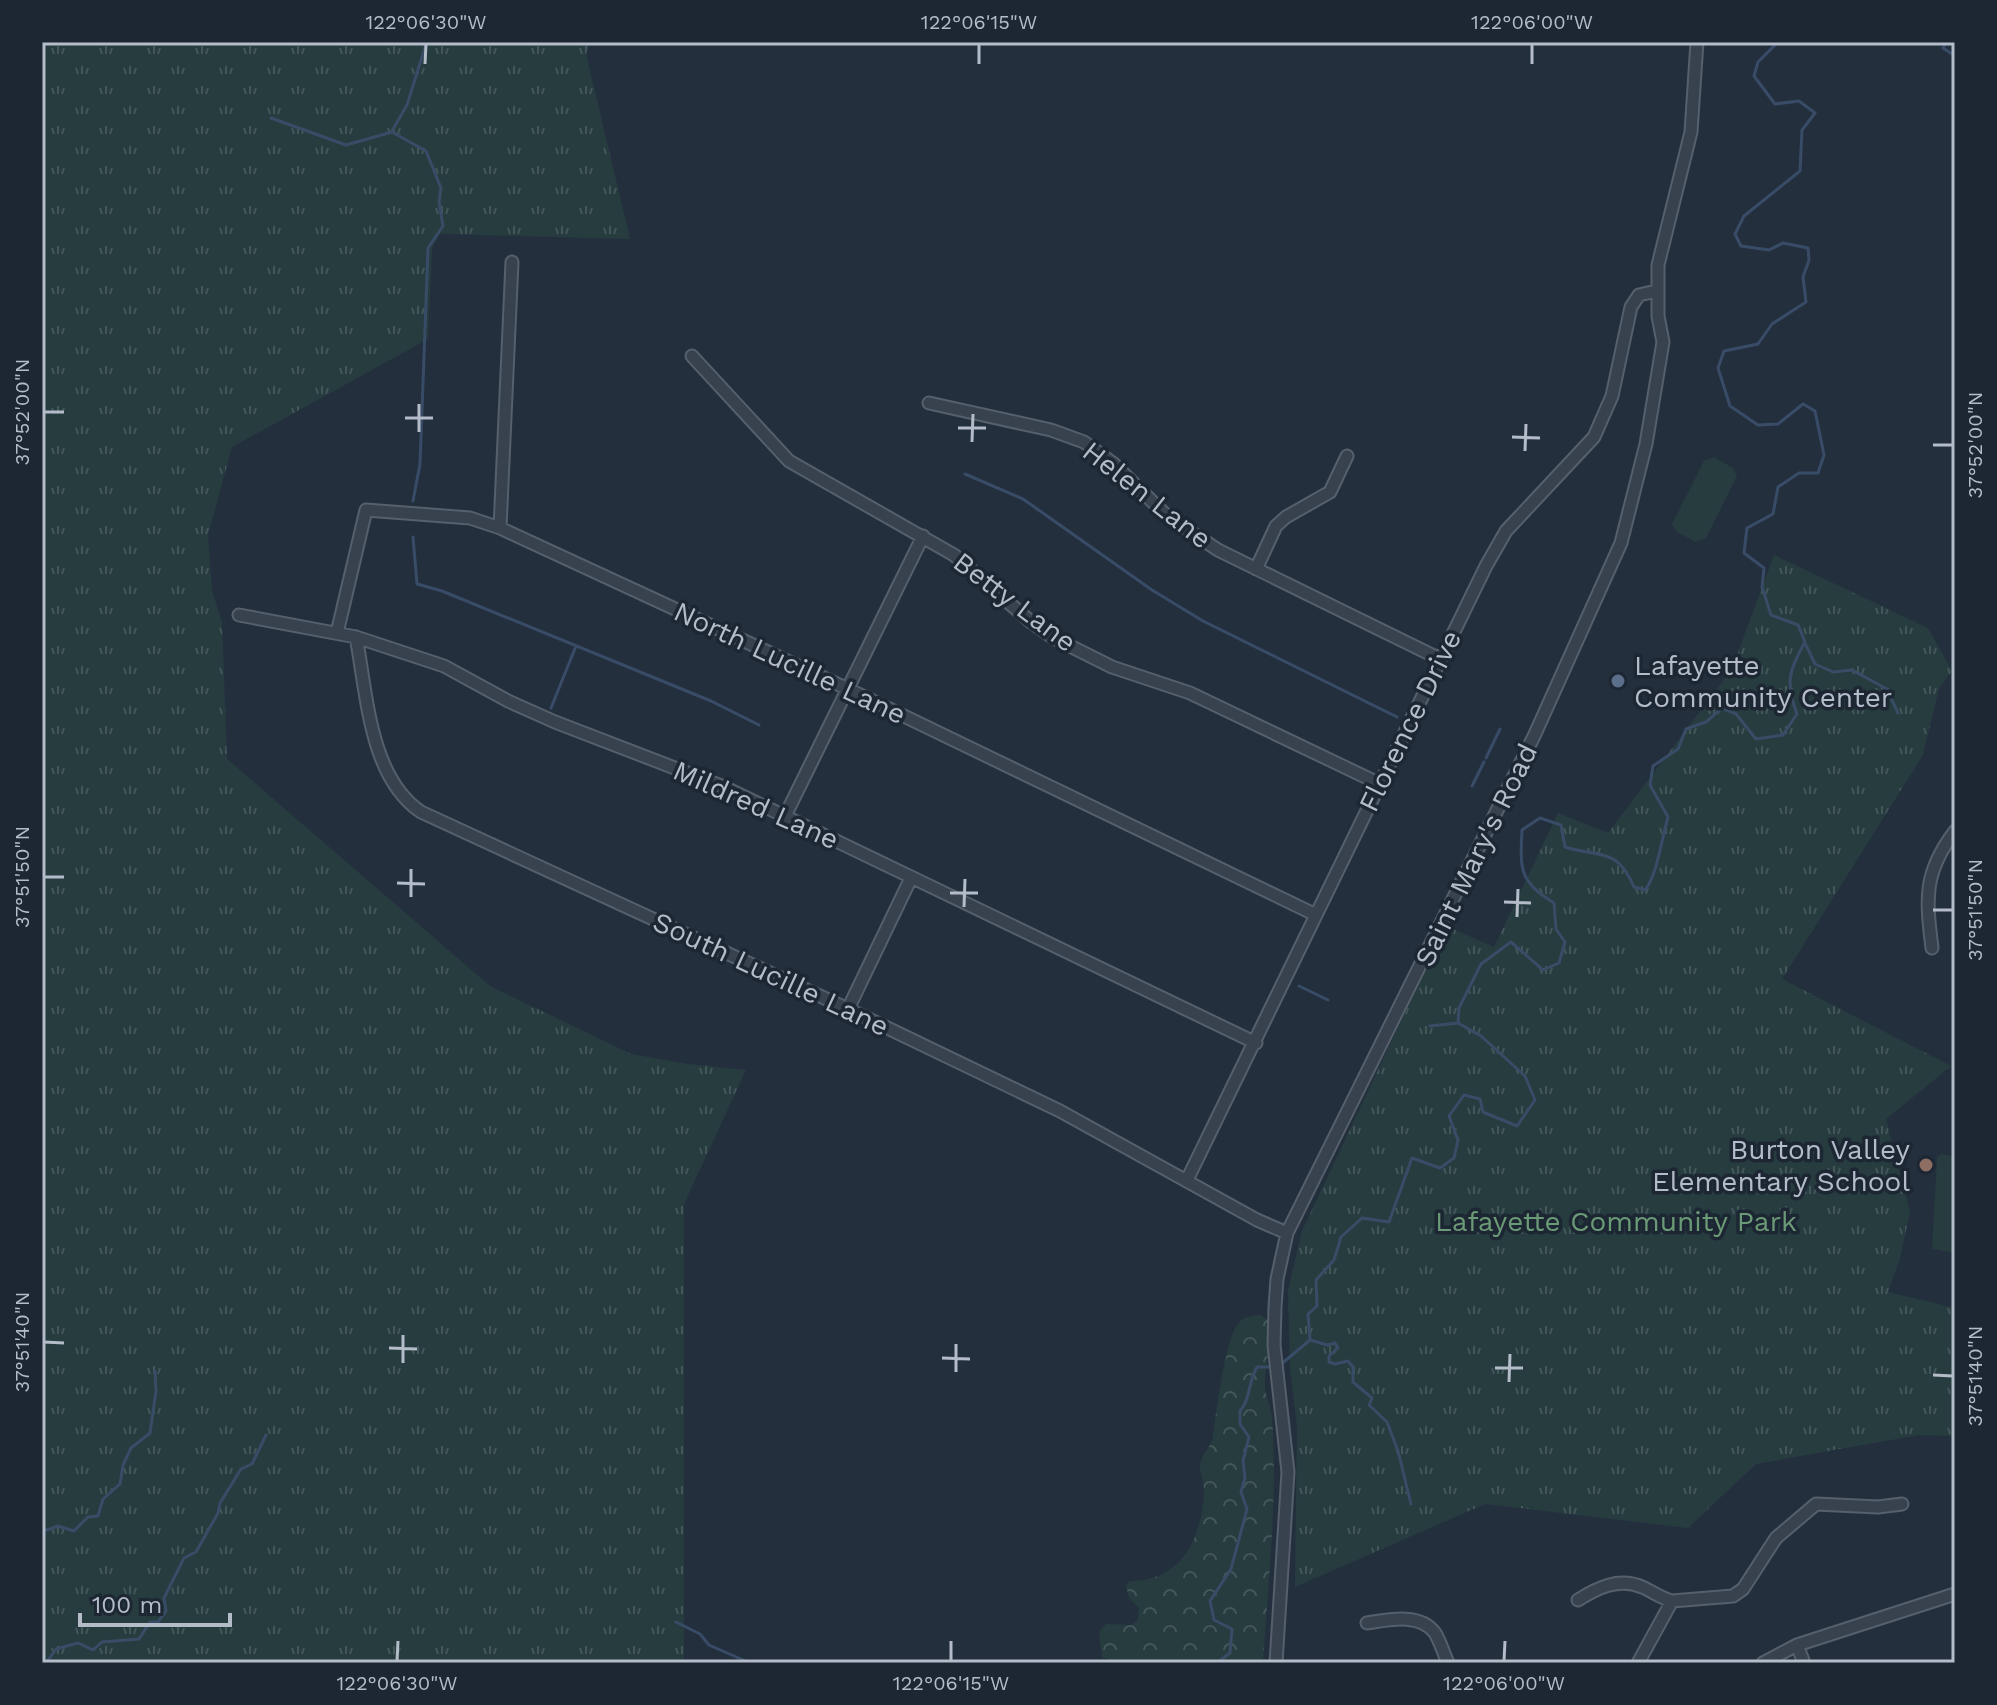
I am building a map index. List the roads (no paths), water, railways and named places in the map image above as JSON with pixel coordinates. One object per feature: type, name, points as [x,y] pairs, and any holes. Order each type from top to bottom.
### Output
[{"type":"street","name":"Saint Mary's Road","points":[[1276,1663],[1288,1492],[1274,1345],[1277,1279],[1287,1233],[1535,734],[1621,543],[1646,444],[1663,342],[1656,291],[1660,249],[1691,132],[1697,42]]},
{"type":"street","points":[[500,528],[512,262]]},
{"type":"street","name":"Florence Drive","points":[[1187,1180],[1440,659],[1506,531],[1594,437],[1612,396],[1631,307],[1639,295],[1656,291]]},
{"type":"street","name":"Betty Lane","points":[[692,356],[789,461],[965,563],[1041,629],[1081,653],[1112,667],[1190,693],[1380,784]]},
{"type":"street","name":"Helen Lane","points":[[929,403],[1051,430],[1084,442],[1114,464],[1180,526],[1218,550],[1440,659]]},
{"type":"street","points":[[1256,569],[1276,526],[1330,492],[1347,456]]},
{"type":"street","name":"North Lucille Lane","points":[[337,633],[366,510],[470,518],[500,528],[848,689],[1316,915]]},
{"type":"street","points":[[785,816],[923,536]]},
{"type":"street","name":"Mildred Lane","points":[[239,615],[356,637],[444,666],[543,717],[692,773],[785,816],[1256,1043]]},
{"type":"street","name":"South Lucille Lane","points":[[356,637],[380,755],[392,783],[409,804],[445,824],[848,1009],[1060,1111],[1257,1220],[1287,1233]]},
{"type":"street","points":[[1932,948],[1927,889],[1943,846],[1955,831]]},
{"type":"street","points":[[848,1009],[911,878]]},
{"type":"street","points":[[1578,1600],[1598,1587],[1618,1583],[1640,1586],[1672,1601],[1733,1596],[1743,1589],[1776,1538],[1816,1504],[1878,1507],[1902,1504]]},
{"type":"street","points":[[1763,1663],[1797,1645],[1955,1594]]},
{"type":"street","points":[[1638,1663],[1672,1601]]},
{"type":"street","points":[[1367,1623],[1409,1620],[1425,1624],[1435,1633],[1448,1663]]},
{"type":"street","points":[[1797,1645],[1804,1663]]},
{"type":"waterway","points":[[392,131],[407,105],[426,44],[424,42]]},
{"type":"waterway","points":[[1279,1366],[1310,1340],[1308,1314],[1317,1306],[1316,1280],[1334,1260],[1341,1237],[1362,1218],[1389,1222],[1412,1158],[1440,1168],[1454,1158],[1458,1140],[1449,1116],[1464,1095],[1480,1099],[1483,1112],[1517,1126],[1535,1100],[1525,1076],[1481,1036],[1458,1023],[1459,1008],[1481,964],[1511,942],[1543,970],[1559,963],[1565,942],[1556,929],[1554,903],[1534,888],[1524,873],[1522,830],[1540,818],[1561,825],[1565,847],[1607,856],[1621,865],[1634,887],[1645,890],[1656,866],[1668,817],[1650,785],[1653,766],[1678,749],[1686,729],[1706,722],[1722,708],[1736,714],[1756,739],[1783,735],[1797,714],[1790,677],[1805,642],[1798,625],[1771,615],[1762,587],[1764,568],[1744,553],[1747,528],[1773,514],[1778,487],[1799,473],[1818,473],[1824,455],[1815,411],[1803,404],[1778,424],[1758,425],[1730,406],[1718,368],[1724,351],[1758,344],[1772,324],[1806,302],[1803,277],[1809,260],[1808,248],[1783,243],[1769,250],[1741,246],[1735,234],[1744,216],[1800,171],[1802,130],[1815,113],[1799,101],[1775,104],[1754,76],[1758,62],[1778,42]]},
{"type":"waterway","points":[[1946,42],[1943,48],[1955,56]]},
{"type":"waterway","points":[[271,118],[346,145],[392,132],[426,151],[441,188],[439,202],[443,226],[428,248],[420,464],[413,501]]},
{"type":"waterway","points":[[965,474],[1023,499],[1152,590],[1203,621],[1397,717]]},
{"type":"waterway","points":[[413,537],[417,584],[442,591],[711,701],[759,725]]},
{"type":"waterway","points":[[1805,643],[1815,664],[1833,672],[1852,670],[1887,689],[1898,713]]},
{"type":"waterway","points":[[551,708],[576,646]]},
{"type":"waterway","points":[[1486,758],[1500,729]]},
{"type":"waterway","points":[[1472,786],[1484,762]]},
{"type":"waterway","points":[[1299,986],[1328,1000]]},
{"type":"waterway","points":[[1430,1026],[1458,1023]]},
{"type":"waterway","points":[[1310,1340],[1327,1345],[1335,1343],[1338,1348],[1329,1356],[1329,1362],[1348,1361],[1353,1367],[1353,1382],[1372,1398],[1369,1405],[1387,1422],[1398,1451],[1411,1504]]},
{"type":"waterway","points":[[1217,1663],[1230,1653],[1232,1629],[1214,1620],[1210,1601],[1231,1569],[1247,1509],[1241,1492],[1245,1478],[1243,1461],[1249,1437],[1240,1424],[1240,1411],[1257,1367],[1272,1367]]},
{"type":"waterway","points":[[42,1529],[58,1526],[74,1531],[88,1517],[98,1516],[103,1499],[120,1484],[123,1465],[131,1448],[150,1433],[156,1391],[155,1371]]},
{"type":"waterway","points":[[46,1663],[56,1649],[78,1643],[93,1650],[102,1642],[139,1639],[150,1622],[158,1622],[166,1611],[164,1598],[184,1558],[196,1552],[218,1513],[220,1503],[241,1469],[252,1464],[266,1435]]},
{"type":"waterway","points":[[676,1622],[700,1634],[709,1645],[750,1663]]},
{"type":"place","name":"Lafayette Community Center","points":[[1618,681]]},
{"type":"place","name":"Burton Valley Elementary School","points":[[1926,1165]]},
{"type":"park label","name":"Lafayette Community Park","points":[[1616,1221]]}]
